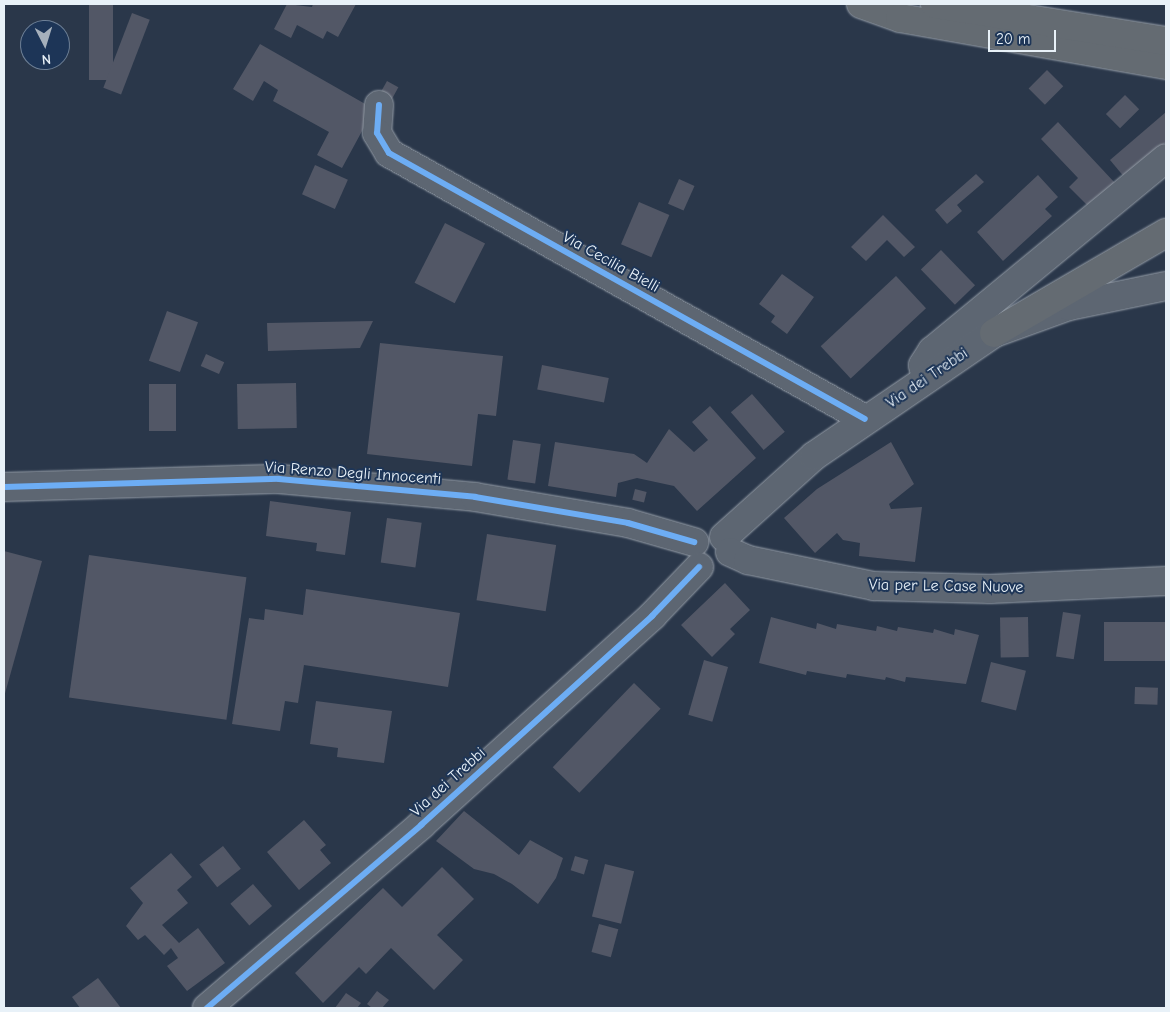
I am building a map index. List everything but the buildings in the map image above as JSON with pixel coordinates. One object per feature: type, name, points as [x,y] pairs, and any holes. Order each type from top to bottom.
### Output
[{"type":"highway","points":[[861,4],[900,18],[1166,65]]},
{"type":"highway","points":[[935,4],[1166,41]]},
{"type":"highway","points":[[994,334],[1166,233]]},
{"type":"street","name":"Via Cecilia Bielli","points":[[379,105],[377,133],[388,153],[865,419]]},
{"type":"street","points":[[926,379],[923,364],[932,351],[1166,158]]},
{"type":"street","name":"Via dei Trebbi","points":[[727,545],[814,456],[865,419],[994,334],[1069,306],[1166,286]]},
{"type":"street","name":"Via Renzo Degli Innocenti","points":[[4,487],[279,479],[475,497],[628,523],[697,555],[716,570],[726,564],[727,545]]},
{"type":"street","name":"Via per Le Case Nuove","points":[[727,545],[748,560],[874,586],[990,589],[1166,581]]},
{"type":"street","name":"Via dei Trebbi","points":[[207,1008],[428,819],[652,616],[697,555]]},
{"type":"cycle path","points":[[379,105],[377,133],[389,153],[865,419]]},
{"type":"cycle path","points":[[4,487],[279,479],[475,497],[628,523],[694,542]]},
{"type":"cycle path","points":[[207,1008],[421,825],[652,616],[699,567]]}]
